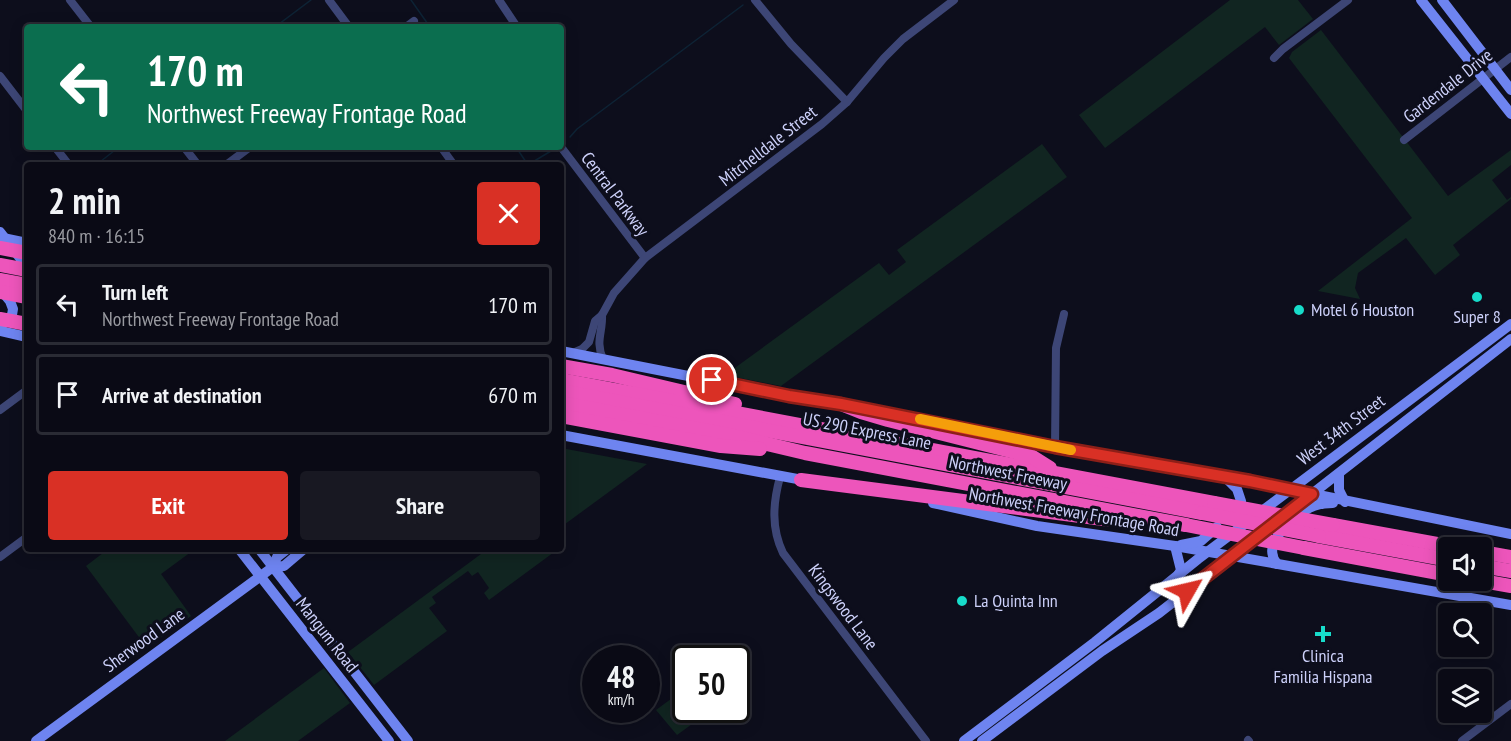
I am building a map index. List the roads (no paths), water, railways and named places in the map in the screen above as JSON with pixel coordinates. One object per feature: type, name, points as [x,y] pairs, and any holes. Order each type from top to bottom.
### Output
[{"type":"highway","points":[[1,239],[24,251]]},
{"type":"highway","points":[[0,266],[24,269]]},
{"type":"highway","points":[[0,280],[24,284]]},
{"type":"highway","points":[[0,290],[24,298]]},
{"type":"highway","points":[[0,311],[24,315]]},
{"type":"highway","points":[[0,319],[24,323]]},
{"type":"highway","points":[[564,367],[612,375],[766,411],[781,421]]},
{"type":"highway","name":"Northwest Freeway","points":[[564,381],[1438,544]]},
{"type":"highway","name":"US 290 Express Lane","points":[[564,392],[1438,558]]},
{"type":"highway","name":"Northwest Freeway","points":[[564,404],[734,436],[805,453],[1438,573]]},
{"type":"highway","points":[[841,404],[888,420],[1031,456],[1057,473]]},
{"type":"highway","points":[[564,417],[721,446],[805,453]]},
{"type":"highway","points":[[801,480],[1111,520],[1133,515]]},
{"type":"highway","points":[[1492,554],[1511,557]]},
{"type":"highway","points":[[1492,568],[1511,571]]},
{"type":"highway","points":[[1492,583],[1511,586]]},
{"type":"main road","points":[[1421,0],[1511,114]]},
{"type":"main road","points":[[1442,0],[1511,90]]},
{"type":"main road","points":[[1,239],[24,243]]},
{"type":"main road","points":[[1,239],[24,266]]},
{"type":"main road","points":[[0,266],[24,295]]},
{"type":"main road","points":[[0,290],[13,309],[12,315],[0,329],[24,336]]},
{"type":"main road","points":[[1507,326],[1511,339]]},
{"type":"main road","name":"West 34th Street","points":[[964,741],[983,736],[1098,646],[1149,598],[1206,553],[1507,326]]},
{"type":"main road","name":"West 34th Street","points":[[1098,646],[1159,613],[1511,339]]},
{"type":"main road","points":[[567,352],[1511,534]]},
{"type":"main road","points":[[1381,420],[1391,432]]},
{"type":"main road","name":"Northwest Freeway Frontage Road","points":[[564,436],[780,477],[908,497],[1037,526],[1175,546],[1232,558],[1511,605]]},
{"type":"main road","points":[[1339,474],[1339,490],[1345,502]]},
{"type":"main road","points":[[1178,575],[1181,570],[1175,546],[1201,541],[1232,514],[1241,501],[1237,489],[1226,478]]},
{"type":"main road","points":[[1278,564],[1272,555],[1272,544],[1286,525],[1308,508],[1320,504],[1345,502]]},
{"type":"main road","name":"Mangum Road","points":[[241,552],[389,741]]},
{"type":"main road","name":"Mangum Road","points":[[261,552],[408,741]]},
{"type":"main road","name":"Sherwood Lane","points":[[36,741],[273,567],[277,557],[283,552]]},
{"type":"main road","name":"Sherwood Lane","points":[[273,567],[284,566],[300,552]]},
{"type":"main road","points":[[1149,598],[1159,613]]},
{"type":"main road","points":[[314,644],[325,636]]},
{"type":"street","points":[[70,0],[89,24]]},
{"type":"street","points":[[329,0],[347,24]]},
{"type":"street","points":[[499,0],[516,24]]},
{"type":"street","points":[[755,0],[791,44],[847,102]]},
{"type":"street","name":"Mitchelldale Street","points":[[567,352],[582,349],[589,342],[595,321],[602,315],[614,293],[645,258],[734,193],[847,102],[903,39],[954,0]]},
{"type":"street","points":[[1274,58],[1348,0]]},
{"type":"street","points":[[410,24],[414,21]]},
{"type":"street","name":"Gardendale Drive","points":[[1404,140],[1511,57]]},
{"type":"street","points":[[0,76],[24,107]]},
{"type":"street","points":[[57,150],[67,162]]},
{"type":"street","points":[[186,150],[196,162]]},
{"type":"street","points":[[230,162],[246,150]]},
{"type":"street","name":"Central Parkway","points":[[563,150],[645,258]]},
{"type":"street","points":[[1055,447],[1056,348],[1064,314]]},
{"type":"street","name":"Mitchelldale Street","points":[[602,315],[603,324],[598,348],[603,359]]},
{"type":"street","points":[[0,410],[24,392]]},
{"type":"street","name":"Kingswood Lane","points":[[780,477],[773,513],[778,542],[783,552],[926,741]]},
{"type":"street","points":[[0,557],[24,539]]},
{"type":"street","points":[[1462,741],[1511,704]]},
{"type":"waterway","points":[[279,24],[311,0]]},
{"type":"waterway","points":[[411,0],[428,24]]},
{"type":"waterway","points":[[570,137],[577,129],[743,5]]},
{"type":"waterway","points":[[100,162],[115,150]]},
{"type":"waterway","points":[[518,150],[526,162]]},
{"type":"waterway","points":[[533,162],[551,151]]},
{"type":"place","name":"Super 8","points":[[1477,297]]},
{"type":"place","name":"Motel 6 Houston","points":[[1299,310]]},
{"type":"place","name":"La Quinta Inn","points":[[962,601]]},
{"type":"place","name":"Clinica Familia Hispana","points":[[1323,634]]}]
